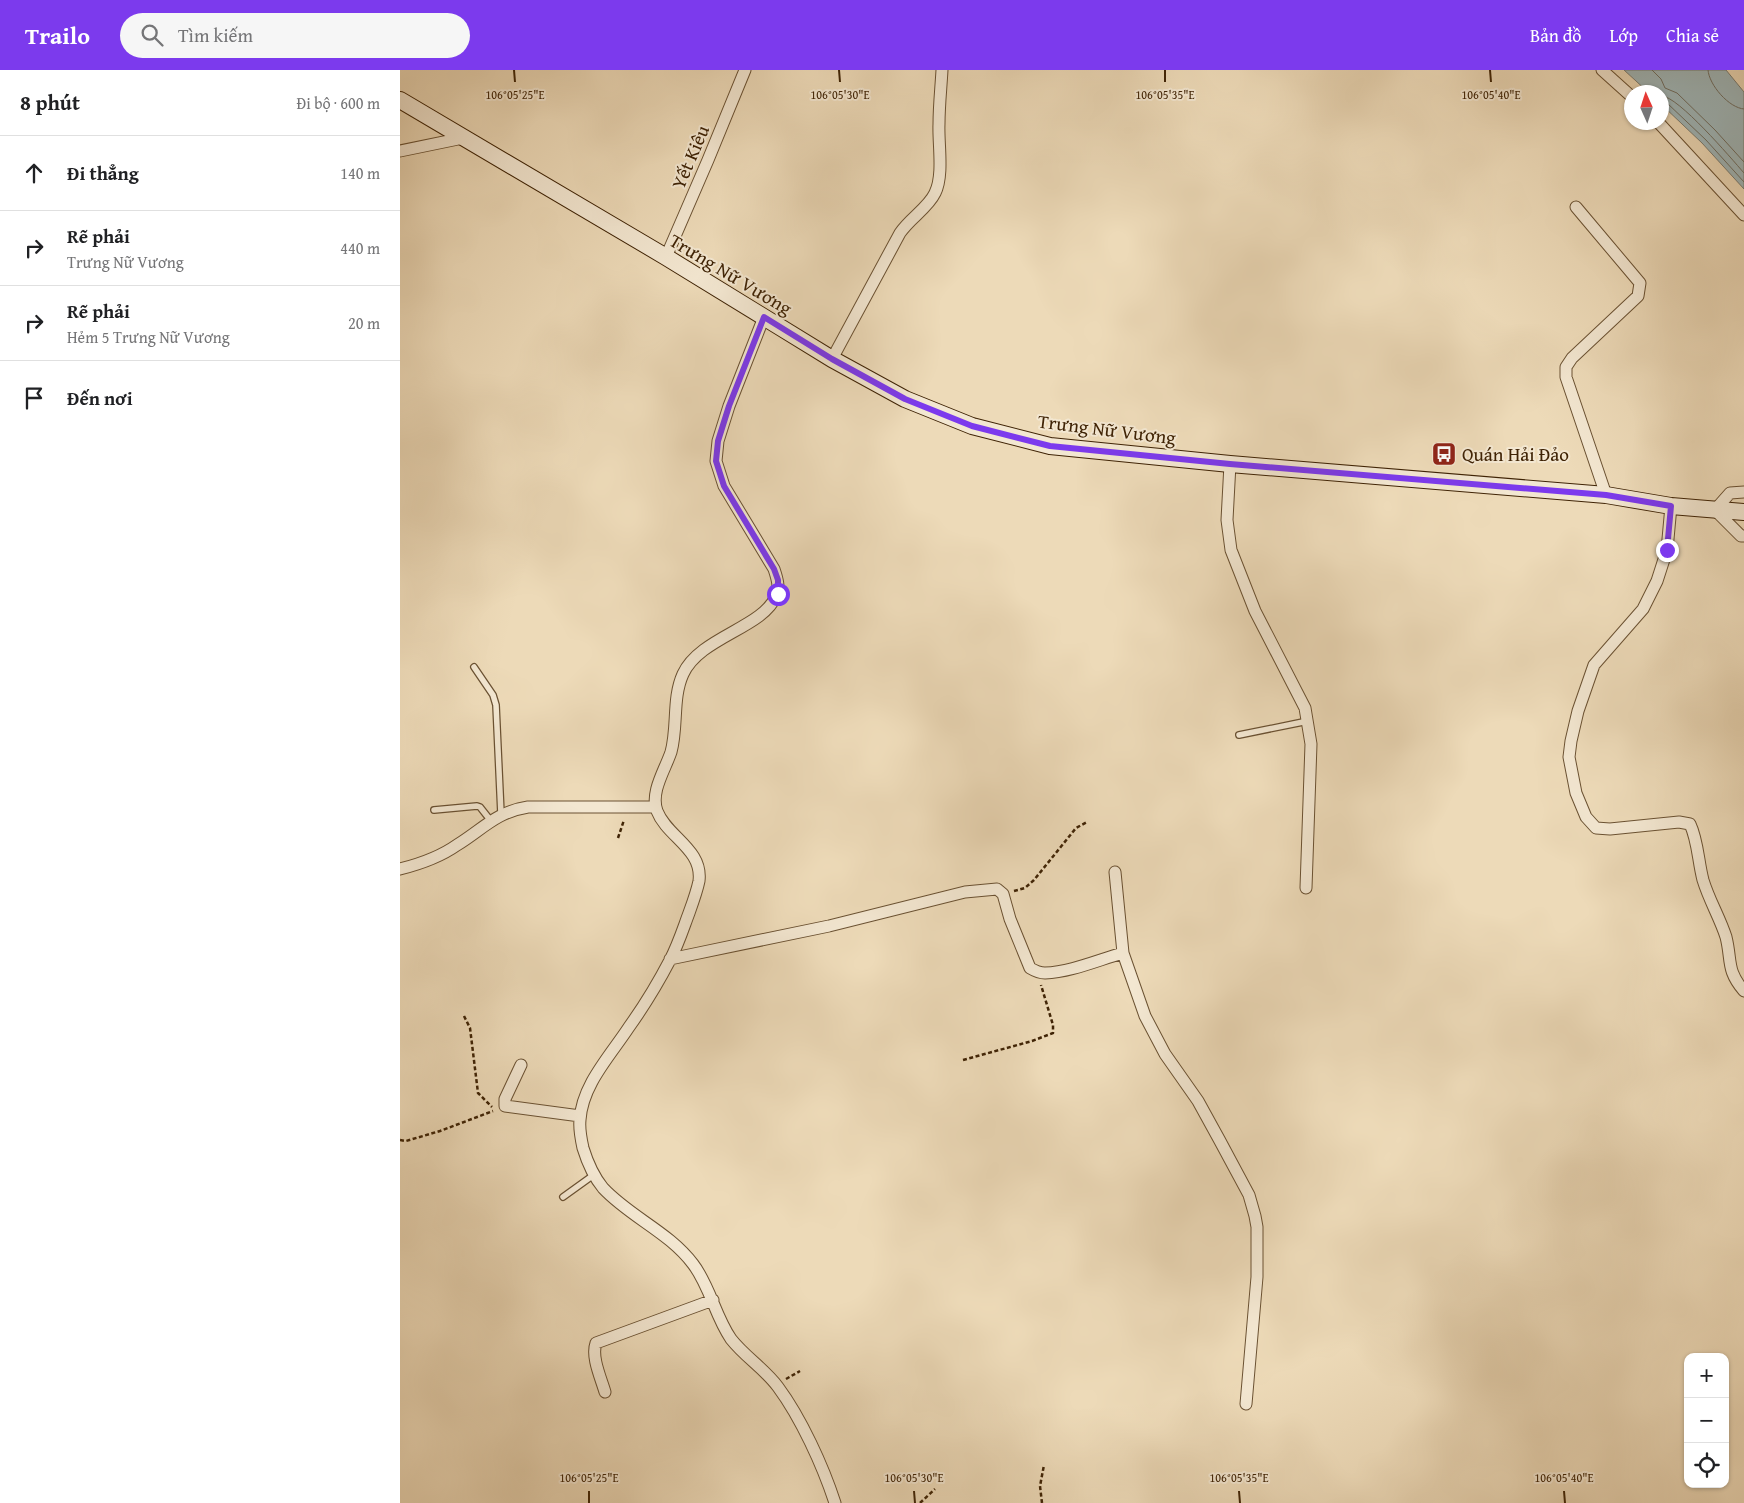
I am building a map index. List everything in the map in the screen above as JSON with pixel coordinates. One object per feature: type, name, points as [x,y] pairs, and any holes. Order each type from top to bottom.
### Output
[{"type":"main road","name":"Trưng Nữ Vương","points":[[400,100],[666,257],[832,359],[905,399],[972,426],[1050,446],[1230,464],[1606,495],[1671,506],[1744,512]]},
{"type":"street","name":"Yết Kiêu","points":[[666,257],[745,70]]},
{"type":"street","points":[[832,359],[906,223],[930,201],[936,192],[939,182],[938,122],[942,70]]},
{"type":"street","points":[[1602,70],[1624,90]]},
{"type":"street","points":[[1665,130],[1744,215]]},
{"type":"street","points":[[400,151],[463,138]]},
{"type":"street","points":[[1576,207],[1640,283],[1638,296],[1572,358],[1566,367],[1566,377],[1606,495]]},
{"type":"street","points":[[764,317],[729,406],[718,441],[716,461],[724,486],[774,569],[778,580],[778,594],[771,605],[760,615],[698,654],[689,663],[682,677],[671,752],[657,789],[656,807],[662,822],[692,853],[698,866],[699,880],[694,898],[670,959],[632,1024],[593,1081],[584,1098],[580,1116],[581,1141],[587,1161],[602,1187],[684,1252],[701,1276],[733,1341],[779,1388],[816,1454],[835,1503]]},
{"type":"street","points":[[1230,464],[1227,520],[1232,550],[1255,611],[1305,708],[1308,721],[1311,744],[1306,888]]},
{"type":"street","points":[[1744,492],[1730,493],[1715,510],[1741,536],[1744,536]]},
{"type":"street","points":[[1671,506],[1667,550],[1658,581],[1643,609],[1594,665],[1578,711],[1570,741],[1569,757],[1576,794],[1586,817],[1596,828],[1610,829],[1680,822],[1690,824],[1694,832],[1702,878],[1725,934],[1731,971],[1735,980],[1744,991]]},
{"type":"street","points":[[400,869],[440,856],[512,809],[528,807],[656,807]]},
{"type":"street","points":[[1115,872],[1123,953],[1145,1016],[1165,1054],[1198,1101],[1249,1195],[1255,1216],[1257,1227],[1257,1277],[1246,1404]]},
{"type":"street","points":[[670,959],[829,926],[965,892],[998,889],[1003,894],[1010,919],[1030,968],[1037,972],[1044,973],[1063,970],[1123,953]]},
{"type":"street","points":[[521,1065],[505,1099],[505,1106],[580,1116]]},
{"type":"street","points":[[605,1392],[594,1348],[596,1343],[713,1300]]},
{"type":"lane","points":[[474,667],[493,695],[496,705],[496,818]]},
{"type":"lane","points":[[1239,735],[1308,721]]},
{"type":"lane","points":[[434,810],[477,806],[496,818]]},
{"type":"lane","points":[[563,1197],[595,1174]]},
{"type":"path","points":[[618,838],[629,807]]},
{"type":"path","points":[[1003,894],[1025,888],[1034,880],[1076,828],[1087,822]]},
{"type":"path","points":[[963,1060],[1032,1042],[1053,1034],[1053,1025],[1037,972]]},
{"type":"path","points":[[400,1140],[406,1141],[440,1131],[495,1110],[478,1093],[470,1028],[464,1016]]},
{"type":"path","points":[[1042,1503],[1040,1486],[1044,1465]]},
{"type":"path","points":[[920,1503],[935,1489]]},
{"type":"water","points":[[1624,70],[1726,70],[1744,92],[1744,189],[1702,143],[1669,112],[1669,85],[1640,85]]},
{"type":"place","name":"Quán Hải Đảo","points":[[1444,454]]},
{"type":"route","points":[[778,594],[778,580],[774,569],[724,486],[716,461],[718,441],[729,406],[764,317],[832,359],[905,399],[972,426],[1050,446],[1230,464],[1606,495],[1671,506],[1667,550]]}]
